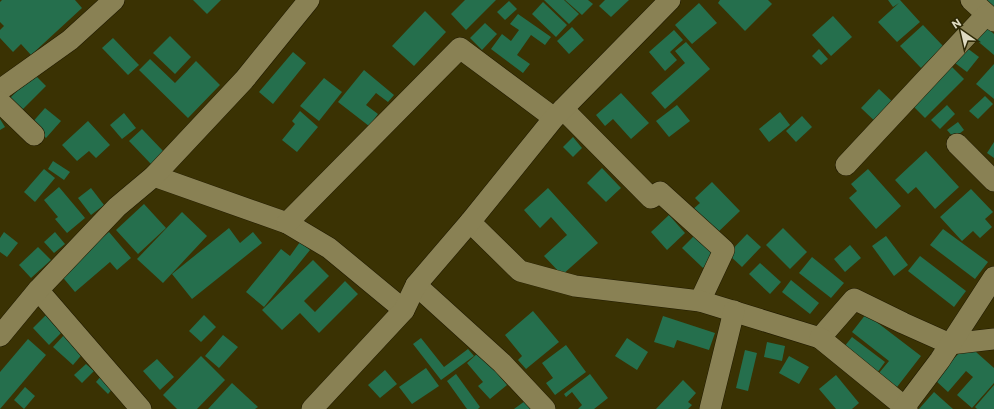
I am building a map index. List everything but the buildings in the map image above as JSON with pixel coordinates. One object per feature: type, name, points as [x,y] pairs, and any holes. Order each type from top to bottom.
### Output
[{"type":"street","points":[[0,90],[70,40],[114,0]]},
{"type":"street","points":[[312,409],[404,310],[416,286],[558,114],[670,0]]},
{"type":"street","points":[[846,165],[990,18],[971,0]]},
{"type":"street","points":[[0,336],[38,290],[117,207],[154,176],[244,80],[307,1]]},
{"type":"street","points":[[287,223],[460,48],[558,114],[651,198],[660,192],[724,250],[700,301]]},
{"type":"street","points":[[0,102],[34,135]]},
{"type":"street","points":[[957,144],[994,182]]},
{"type":"street","points":[[154,176],[287,223],[329,248],[404,310]]},
{"type":"street","points":[[470,222],[520,271],[575,286],[700,301],[820,338],[905,408],[940,360],[994,277]]},
{"type":"street","points":[[416,286],[502,363],[545,409]]},
{"type":"street","points":[[38,290],[141,409]]},
{"type":"street","points":[[820,338],[854,299],[950,344],[994,339]]},
{"type":"street","points":[[710,409],[734,311]]}]
